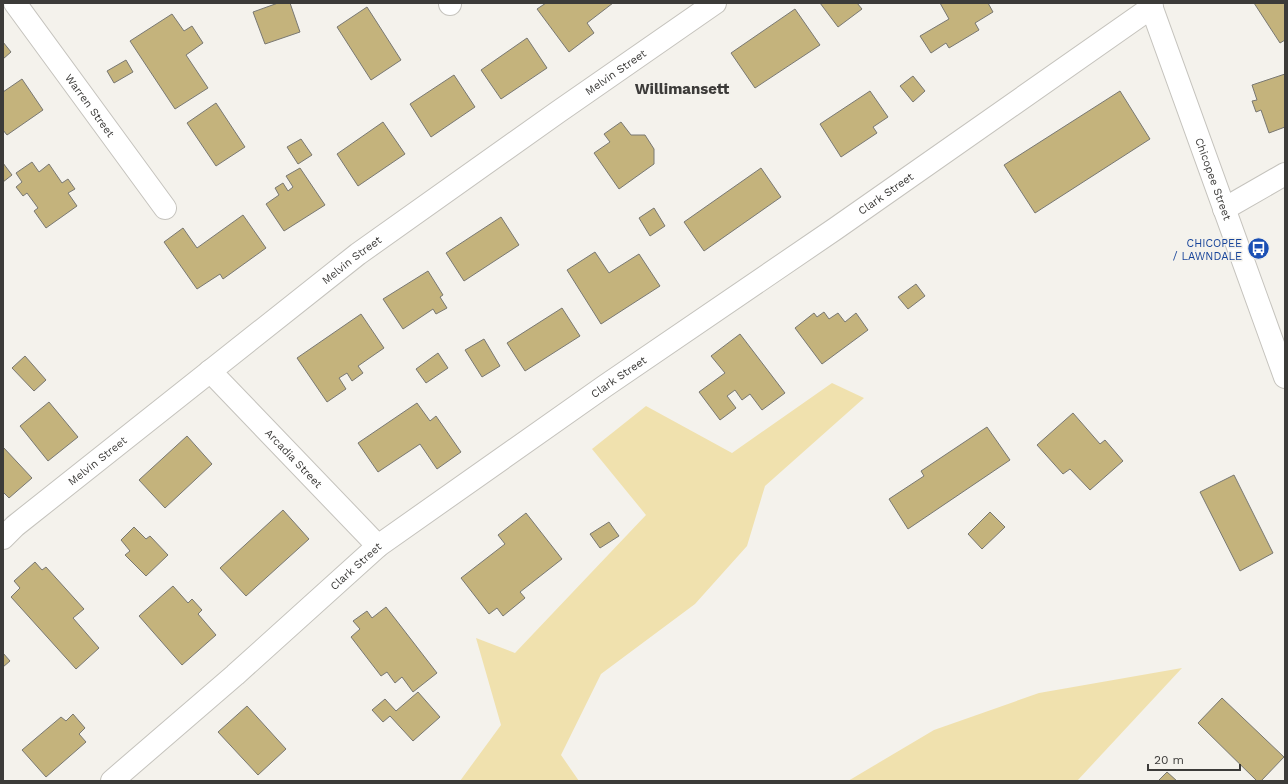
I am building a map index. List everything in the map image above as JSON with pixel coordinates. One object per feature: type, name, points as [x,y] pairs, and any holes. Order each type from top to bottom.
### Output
[{"type":"street","name":"Warren Street","points":[[15,3],[165,208]]},
{"type":"street","name":"Melvin Street","points":[[3,538],[21,521],[358,254],[715,3]]},
{"type":"street","name":"Chicopee Street","points":[[1151,5],[1285,377]]},
{"type":"street","name":"Clark Street","points":[[112,781],[235,675],[378,546],[598,390],[835,229],[1151,5]]},
{"type":"street","points":[[1224,209],[1285,174]]},
{"type":"street","name":"Arcadia Street","points":[[210,371],[378,546]]},
{"type":"shaded area","points":[[832,383],[864,398],[765,486],[747,546],[695,604],[601,674],[561,755],[579,781],[460,781],[501,725],[476,638],[515,653],[646,515],[592,449],[646,406],[732,453]]},
{"type":"shaded area","points":[[1182,668],[1077,781],[848,781],[934,730],[1039,693]]},
{"type":"building","points":[[278,3],[290,3],[300,32],[265,44],[253,12]]},
{"type":"building","points":[[546,3],[613,3],[587,23],[594,33],[569,52],[537,9]]},
{"type":"building","points":[[820,3],[857,3],[862,9],[838,27]]},
{"type":"building","points":[[940,3],[988,3],[993,12],[975,23],[979,30],[949,48],[946,43],[931,53],[920,36],[949,19]]},
{"type":"building","points":[[1254,3],[1285,3],[1285,40],[1280,43]]},
{"type":"building","points":[[367,7],[401,60],[371,80],[337,27]]},
{"type":"building","points":[[795,9],[820,45],[755,88],[731,53]]},
{"type":"building","points":[[172,14],[184,31],[192,26],[203,43],[186,55],[208,88],[175,109],[130,41]]},
{"type":"building","points":[[527,38],[547,68],[501,99],[481,70]]},
{"type":"building","points":[[3,42],[11,52],[3,59]]},
{"type":"building","points":[[126,60],[133,72],[114,83],[107,71]]},
{"type":"building","points":[[1285,74],[1285,127],[1269,133],[1261,110],[1256,112],[1252,101],[1257,100],[1252,85]]},
{"type":"building","points":[[454,75],[475,107],[431,137],[410,104]]},
{"type":"building","points":[[913,76],[925,91],[913,102],[900,86]]},
{"type":"building","points":[[22,79],[43,110],[7,135],[3,130],[3,92]]},
{"type":"building","points":[[870,91],[888,117],[873,127],[877,133],[841,157],[820,124]]},
{"type":"building","points":[[1120,91],[1150,139],[1035,213],[1004,165]]},
{"type":"building","points":[[216,103],[245,147],[216,166],[187,123]]},
{"type":"building","points":[[383,122],[405,154],[358,186],[337,154]]},
{"type":"building","points":[[621,122],[631,135],[645,135],[654,149],[654,164],[619,189],[594,153],[610,142],[604,134]]},
{"type":"building","points":[[301,139],[312,155],[298,164],[287,147]]},
{"type":"building","points":[[32,162],[39,172],[49,164],[62,183],[68,179],[75,189],[68,193],[77,206],[46,228],[34,211],[38,208],[27,193],[23,196],[16,187],[22,182],[16,173]]},
{"type":"building","points":[[3,163],[12,175],[3,182]]},
{"type":"building","points":[[300,168],[325,205],[284,231],[266,204],[279,195],[275,188],[283,183],[288,191],[293,187],[286,176]]},
{"type":"building","points":[[761,168],[781,197],[704,251],[684,222]]},
{"type":"building","points":[[654,208],[665,226],[650,236],[639,218]]},
{"type":"building","points":[[243,215],[266,248],[223,279],[220,274],[197,289],[164,242],[183,228],[197,248]]},
{"type":"building","points":[[501,217],[519,245],[464,281],[446,253]]},
{"type":"building","points":[[595,252],[609,273],[639,254],[660,286],[601,324],[567,270]]},
{"type":"building","points":[[428,271],[443,295],[440,297],[447,308],[436,314],[433,309],[403,329],[383,299]]},
{"type":"building","points":[[916,284],[925,296],[908,309],[898,297]]},
{"type":"building","points":[[562,308],[580,336],[525,371],[507,343]]},
{"type":"building","points":[[824,312],[829,319],[838,313],[845,322],[856,313],[868,330],[822,364],[795,328],[814,313],[817,317]]},
{"type":"building","points":[[361,314],[384,348],[358,366],[363,373],[352,381],[347,373],[339,378],[346,389],[327,402],[297,358]]},
{"type":"building","points":[[740,334],[785,393],[762,410],[750,394],[742,400],[735,390],[727,396],[736,408],[720,420],[699,392],[725,373],[711,356]]},
{"type":"building","points":[[484,339],[500,366],[482,377],[465,350]]},
{"type":"building","points":[[438,353],[448,368],[426,383],[416,369]]},
{"type":"building","points":[[25,356],[46,380],[34,391],[12,368]]},
{"type":"building","points":[[49,402],[78,437],[48,461],[20,426]]},
{"type":"building","points":[[417,403],[430,421],[436,416],[461,452],[437,469],[420,444],[378,472],[358,443]]},
{"type":"building","points":[[1073,413],[1100,444],[1105,440],[1123,461],[1090,490],[1070,469],[1063,474],[1037,445]]},
{"type":"building","points":[[987,427],[1010,460],[908,529],[889,499],[924,476],[921,471]]},
{"type":"building","points":[[187,436],[212,464],[165,508],[139,480]]},
{"type":"building","points":[[3,447],[32,478],[9,498],[3,492]]},
{"type":"building","points":[[1234,475],[1273,553],[1240,571],[1200,492]]},
{"type":"building","points":[[283,510],[309,539],[246,596],[220,568]]},
{"type":"building","points":[[990,512],[1005,527],[982,549],[968,534]]},
{"type":"building","points":[[526,513],[562,559],[520,592],[525,598],[503,616],[497,608],[489,614],[461,578],[505,544],[498,535]]},
{"type":"building","points":[[609,522],[619,536],[600,548],[590,534]]},
{"type":"building","points":[[134,527],[146,539],[150,536],[168,555],[146,576],[125,555],[130,551],[121,540]]},
{"type":"building","points":[[35,562],[42,570],[46,567],[84,609],[73,618],[99,648],[76,669],[11,597],[20,588],[14,581]]},
{"type":"building","points":[[173,586],[188,603],[192,599],[202,610],[198,614],[216,635],[182,665],[139,616]]},
{"type":"building","points":[[386,607],[437,673],[413,692],[402,677],[395,683],[387,672],[381,676],[351,637],[360,629],[353,621],[367,611],[372,618]]},
{"type":"building","points":[[3,653],[10,661],[3,667]]},
{"type":"building","points":[[418,692],[440,717],[413,741],[390,716],[383,722],[372,710],[385,699],[396,711]]},
{"type":"building","points":[[1222,698],[1284,757],[1261,781],[1257,781],[1198,723]]},
{"type":"building","points":[[247,706],[286,749],[258,775],[218,732]]},
{"type":"building","points":[[73,714],[85,728],[79,734],[86,742],[46,777],[22,750],[61,717],[66,721]]},
{"type":"building","points":[[1167,772],[1177,781],[1158,781]]},
{"type":"place","name":"CHICOPEE / LAWNDALE","points":[[1258,249]]},
{"type":"district","name":"Willimansett","points":[[682,89]]}]
